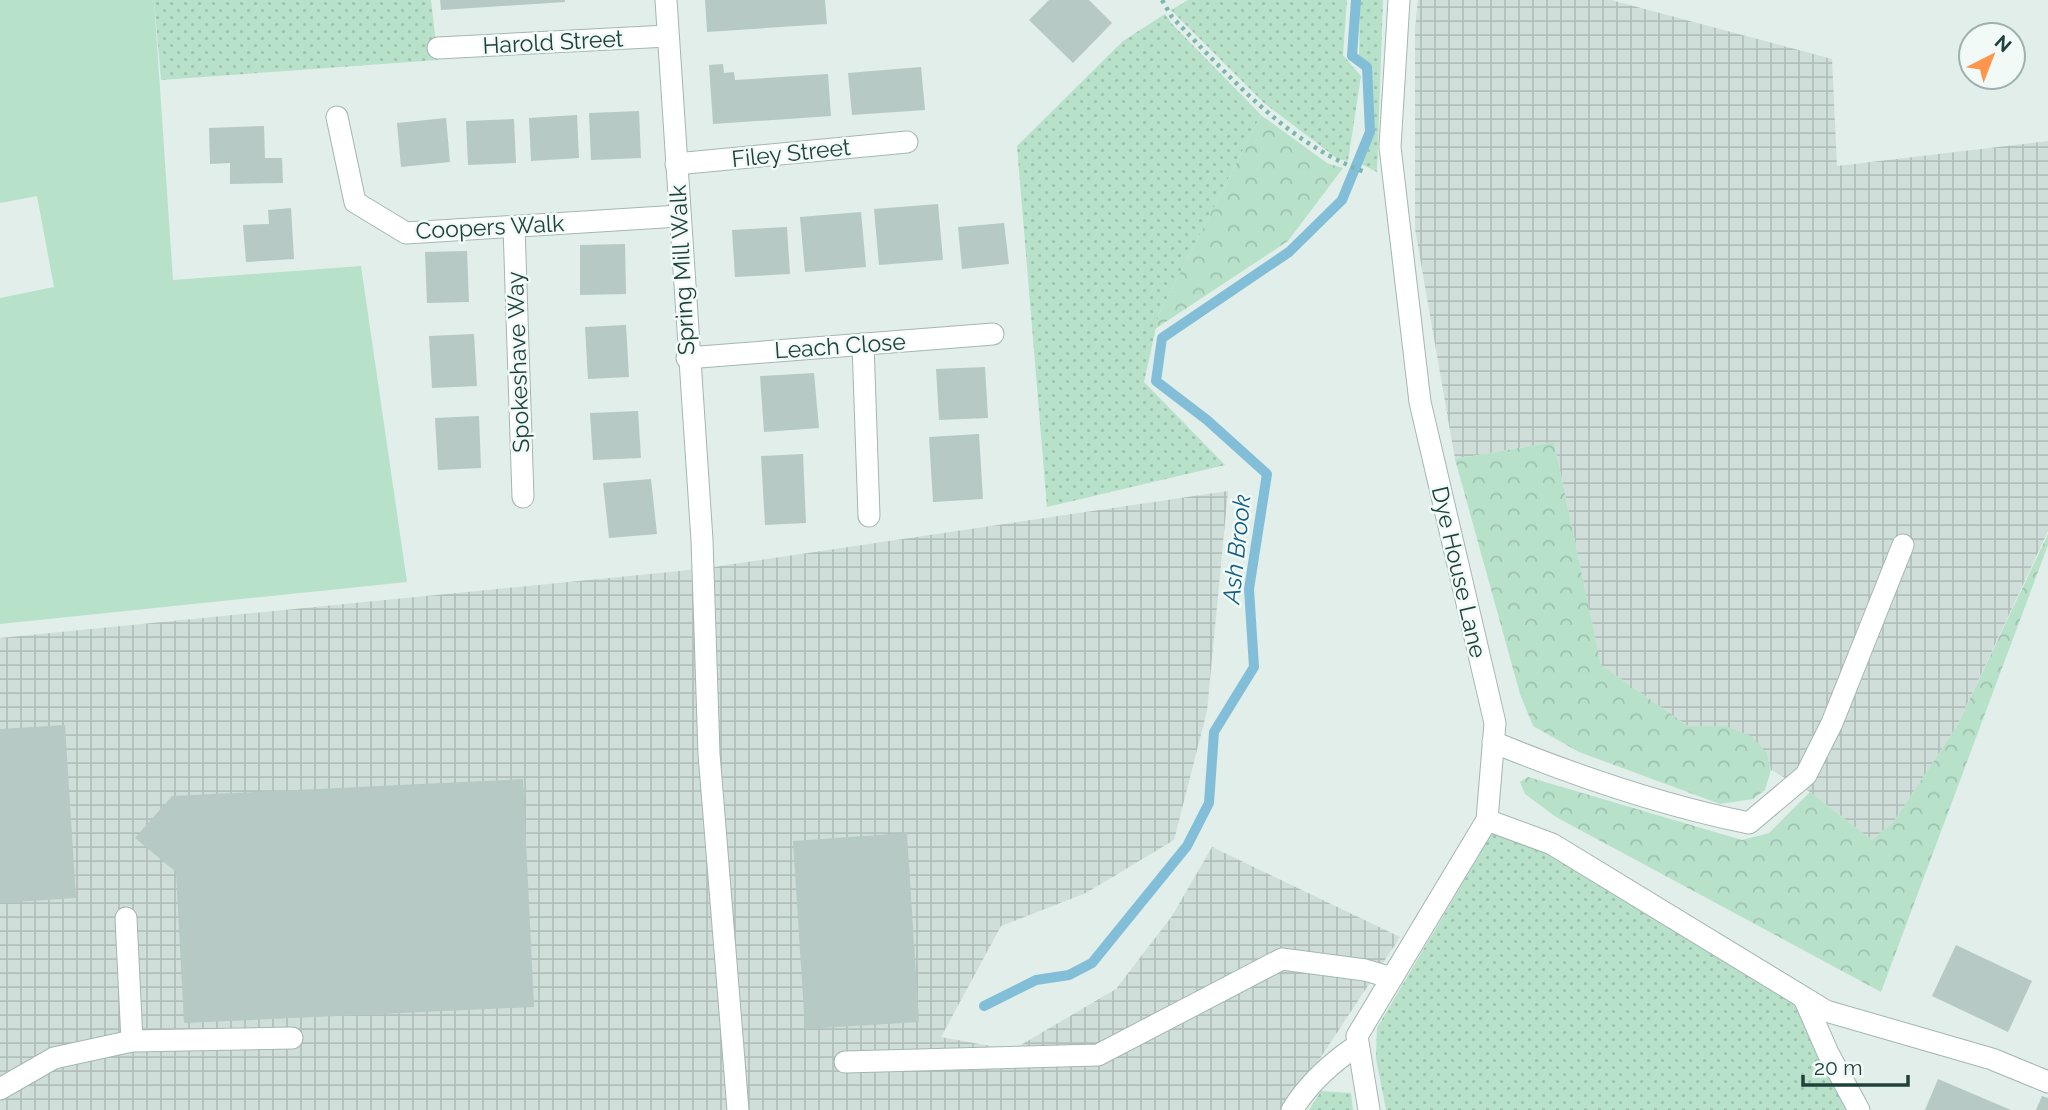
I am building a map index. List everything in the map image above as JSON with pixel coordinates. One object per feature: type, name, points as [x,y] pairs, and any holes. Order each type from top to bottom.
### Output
[{"type":"street","name":"Spring Mill Walk","points":[[666,0],[687,358],[702,540],[709,754],[737,1110]]},
{"type":"street","name":"Dye House Lane","points":[[1358,1045],[1357,1036],[1487,820],[1494,723],[1420,402],[1390,147],[1399,0]]},
{"type":"street","name":"Harold Street","points":[[438,48],[668,36]]},
{"type":"street","name":"Coopers Walk","points":[[337,117],[355,202],[406,233],[679,216]]},
{"type":"street","name":"Filey Street","points":[[676,164],[907,142]]},
{"type":"street","name":"Spokeshave Way","points":[[513,227],[523,497]]},
{"type":"street","name":"Leach Close","points":[[687,358],[993,334]]},
{"type":"street","points":[[863,344],[869,516]]},
{"type":"street","points":[[1493,742],[1565,771],[1689,811],[1749,822],[1807,775],[1832,723],[1903,545]]},
{"type":"street","points":[[1487,820],[1552,844],[1826,1011],[1992,1059],[2048,1082]]},
{"type":"street","points":[[127,918],[132,1041]]},
{"type":"street","points":[[845,1062],[1098,1055],[1282,959],[1366,970],[1392,978]]},
{"type":"street","points":[[1804,998],[1859,1110]]},
{"type":"street","points":[[0,1089],[54,1058],[132,1041],[292,1038]]},
{"type":"street","points":[[1292,1110],[1304,1091],[1339,1058],[1358,1045],[1369,1110]]},
{"type":"path","points":[[1162,0],[1172,17],[1261,109],[1333,160],[1365,172]]},
{"type":"shaded area","points":[[1418,0],[1611,0],[1832,59],[1837,166],[2048,141],[2048,531],[1957,726],[1894,821],[1872,840],[1810,792],[1771,770],[1767,753],[1726,726],[1688,726],[1601,665],[1554,442],[1455,459],[1415,229],[1415,28]]},
{"type":"shaded area","points":[[1228,491],[1207,711],[1174,840],[1086,893],[1001,926],[941,1037],[1012,1050],[1116,989],[1172,916],[1212,847],[1400,937],[1286,1110],[0,1110],[0,638],[700,569]]},
{"type":"green space","points":[[0,0],[154,0],[173,280],[361,266],[407,582],[0,624],[0,298],[54,287],[37,196],[0,203]]},
{"type":"green space","points":[[154,0],[431,0],[438,60],[161,80]]},
{"type":"green space","points":[[1188,0],[1347,0],[1343,55],[1361,76],[1348,161],[1338,159],[1264,103],[1171,10]]},
{"type":"green space","points":[[1360,0],[1383,0],[1377,172],[1361,164],[1374,135],[1370,65],[1359,55]]},
{"type":"green space","points":[[1165,14],[1261,115],[1159,314],[1144,382],[1225,465],[1047,507],[1017,146],[1123,41]]},
{"type":"green space","points":[[1261,115],[1327,163],[1343,168],[1288,241],[1155,329],[1159,314]]},
{"type":"green space","points":[[1554,442],[1601,665],[1688,726],[1726,726],[1751,736],[1767,753],[1771,770],[1765,790],[1753,799],[1720,804],[1579,752],[1533,726],[1520,694],[1455,459]]},
{"type":"green space","points":[[2048,534],[2048,545],[1881,992],[1556,817],[1525,794],[1520,782],[1528,777],[1742,840],[1769,833],[1810,792],[1872,840],[1894,821],[1957,726]]},
{"type":"green space","points":[[1509,821],[1763,967],[1797,1009],[1848,1110],[1386,1110],[1376,1058],[1377,1028],[1491,835]]},
{"type":"green space","points":[[1321,1091],[1351,1093],[1353,1110],[1309,1110]]},
{"type":"building","points":[[440,0],[565,0],[565,2],[441,10]]},
{"type":"building","points":[[705,0],[825,0],[827,24],[707,32]]},
{"type":"building","points":[[1049,0],[1089,0],[1112,23],[1073,63],[1029,20]]},
{"type":"building","points":[[723,64],[724,73],[734,72],[735,80],[828,74],[831,116],[713,124],[709,65]]},
{"type":"building","points":[[921,67],[925,110],[852,115],[848,73]]},
{"type":"building","points":[[639,111],[641,158],[591,160],[589,113]]},
{"type":"building","points":[[577,115],[579,158],[531,161],[529,118]]},
{"type":"building","points":[[446,118],[450,162],[401,167],[397,123]]},
{"type":"building","points":[[514,119],[516,163],[468,165],[466,121]]},
{"type":"building","points":[[264,126],[265,158],[282,158],[283,183],[230,184],[230,163],[210,164],[209,128]]},
{"type":"building","points":[[938,204],[943,260],[879,265],[874,209]]},
{"type":"building","points":[[291,208],[294,259],[246,262],[243,225],[269,224],[268,210]]},
{"type":"building","points":[[861,212],[866,267],[805,272],[800,217]]},
{"type":"building","points":[[1004,223],[1009,264],[962,269],[958,227]]},
{"type":"building","points":[[787,227],[790,274],[735,277],[732,230]]},
{"type":"building","points":[[625,244],[626,294],[580,295],[580,245]]},
{"type":"building","points":[[467,251],[469,302],[427,303],[425,252]]},
{"type":"building","points":[[626,325],[629,377],[588,379],[585,327]]},
{"type":"building","points":[[474,334],[477,386],[432,388],[429,336]]},
{"type":"building","points":[[985,367],[988,418],[939,420],[936,369]]},
{"type":"building","points":[[814,373],[819,428],[764,432],[760,376]]},
{"type":"building","points":[[638,411],[641,458],[593,460],[590,413]]},
{"type":"building","points":[[479,416],[481,468],[438,470],[435,418]]},
{"type":"building","points":[[979,434],[983,499],[933,502],[929,437]]},
{"type":"building","points":[[803,454],[806,523],[765,525],[761,456]]},
{"type":"building","points":[[651,479],[657,534],[609,538],[603,483]]},
{"type":"building","points":[[65,725],[76,898],[0,903],[0,729]]},
{"type":"building","points":[[523,779],[534,1007],[184,1023],[176,872],[135,838],[172,796]]},
{"type":"building","points":[[907,833],[919,1022],[805,1029],[793,841]]},
{"type":"building","points":[[1956,945],[2032,981],[2008,1032],[1932,996]]},
{"type":"building","points":[[1938,1079],[2011,1110],[1925,1110]]},
{"type":"building","points":[[2042,1096],[2048,1098],[2048,1110],[2036,1110]]},
{"type":"waterway","name":"Ash Brook","points":[[984,1006],[1036,980],[1069,975],[1092,963],[1187,846],[1209,803],[1214,732],[1254,667],[1249,589],[1267,474],[1207,420],[1156,381],[1162,338],[1289,252],[1342,200],[1370,132],[1367,67],[1352,56],[1356,0]]}]
